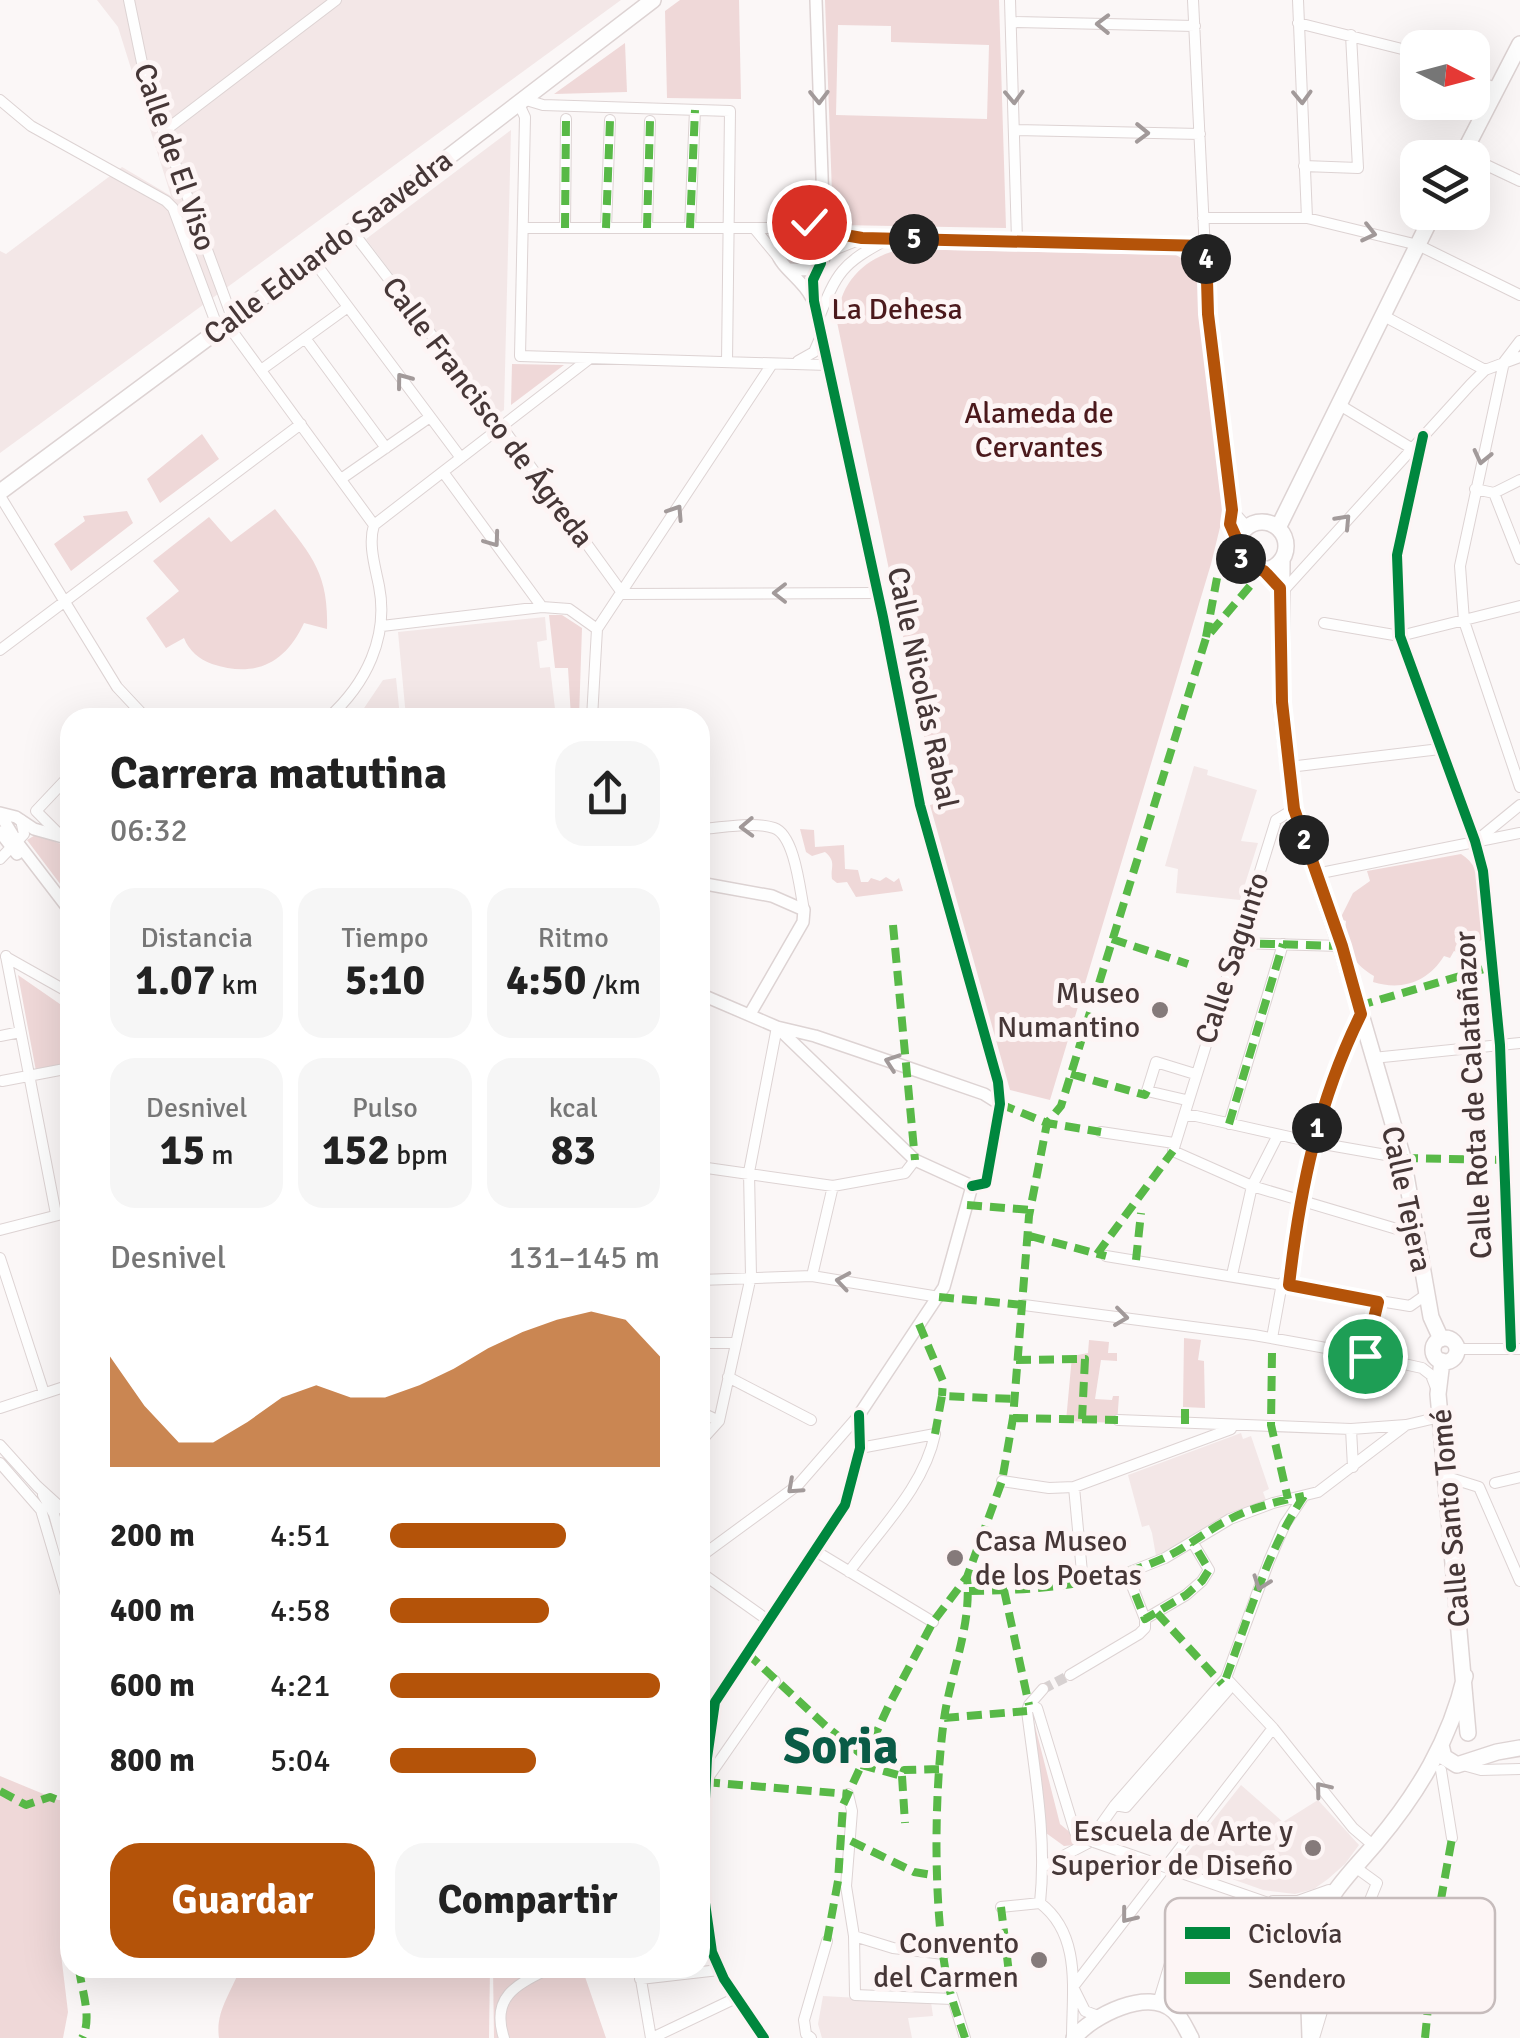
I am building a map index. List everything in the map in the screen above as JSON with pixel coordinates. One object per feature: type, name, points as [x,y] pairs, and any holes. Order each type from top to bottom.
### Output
[{"type":"main road","name":"Calle Eduardo Saavedra","points":[[0,494],[643,0]]},
{"type":"main road","name":"Calle Eduardo Saavedra","points":[[0,482],[224,319],[313,260],[654,0]]},
{"type":"main road","points":[[1470,140],[1520,44]]},
{"type":"main road","points":[[1278,528],[1425,230]]},
{"type":"main road","points":[[1264,522],[1278,528],[1285,540],[1282,560],[1264,571],[1247,566],[1241,559],[1242,534],[1264,522]]},
{"type":"main road","name":"Calle Tejera","points":[[1282,560],[1282,702],[1294,809],[1342,946],[1403,1158],[1427,1294],[1441,1339]]},
{"type":"main road","points":[[1264,571],[1280,591]]},
{"type":"main road","points":[[1441,1339],[1452,1340],[1457,1348],[1453,1358],[1442,1361],[1434,1348],[1441,1339]]},
{"type":"main road","name":"Calle Santo Tomé","points":[[1442,1361],[1438,1394],[1472,1737]]},
{"type":"main road","name":"Calle Santo Tomé","points":[[1424,1780],[1444,1740],[1465,1676]]},
{"type":"main road","points":[[1457,1765],[1444,1757],[1444,1740],[1457,1730],[1497,1752]]},
{"type":"main road","points":[[1457,1765],[1476,1751],[1472,1737]]},
{"type":"main road","points":[[1334,1898],[1424,1780],[1457,1765],[1520,1748]]},
{"type":"main road","points":[[1325,1898],[1352,1871]]},
{"type":"main road","points":[[1073,2038],[1098,2016],[1135,2004],[1164,2006]]},
{"type":"main road","points":[[1170,2013],[1190,2038]]},
{"type":"street","name":"Calle de El Viso","points":[[129,0],[147,87],[224,319]]},
{"type":"street","points":[[163,132],[336,0]]},
{"type":"street","points":[[816,0],[824,205],[818,228],[824,258]]},
{"type":"street","points":[[1010,0],[1017,240]]},
{"type":"street","points":[[1193,0],[1208,314],[1232,510],[1242,534]]},
{"type":"street","points":[[1298,0],[1307,218]]},
{"type":"street","points":[[1011,22],[1195,26]]},
{"type":"street","points":[[1298,23],[1400,48]]},
{"type":"street","points":[[1304,166],[1358,168],[1351,35]]},
{"type":"street","points":[[1490,86],[1496,89]]},
{"type":"street","points":[[0,100],[32,126],[173,208],[224,319],[374,525]]},
{"type":"street","points":[[732,362],[730,111],[543,105],[520,100],[525,117],[520,356],[772,364],[828,364]]},
{"type":"street","points":[[690,228],[694,110]]},
{"type":"street","points":[[565,228],[566,119]]},
{"type":"street","points":[[606,228],[610,120]]},
{"type":"street","points":[[647,228],[650,121]]},
{"type":"street","points":[[1015,130],[1200,134]]},
{"type":"street","points":[[1490,169],[1520,182]]},
{"type":"street","points":[[1203,218],[1307,218],[1418,244],[1520,294]]},
{"type":"street","points":[[523,228],[784,228],[797,221],[862,238],[1206,246]]},
{"type":"street","points":[[754,228],[790,269],[806,272],[862,238]]},
{"type":"street","points":[[778,257],[776,243],[784,228]]},
{"type":"street","name":"Calle Francisco de Ágreda","points":[[352,231],[502,426],[622,594]]},
{"type":"street","points":[[818,320],[838,271],[858,254],[889,238]]},
{"type":"street","name":"Calle Nicolás Rabal","points":[[824,258],[813,280],[814,301],[920,805],[998,1082],[1000,1104],[986,1182],[972,1186]]},
{"type":"street","points":[[313,260],[461,458]]},
{"type":"street","name":"Calle Nicolás Rabal","points":[[790,269],[804,282],[814,301]]},
{"type":"street","points":[[261,370],[348,307]]},
{"type":"street","points":[[1382,315],[1485,370]]},
{"type":"street","points":[[793,362],[814,352],[821,336]]},
{"type":"street","points":[[305,338],[386,448]]},
{"type":"street","points":[[1520,340],[1504,362],[1460,566],[1464,621],[1520,788]]},
{"type":"street","points":[[336,708],[372,662],[382,626],[382,600],[370,537],[374,525],[590,358]]},
{"type":"street","points":[[1280,591],[1485,370],[1520,358]]},
{"type":"street","points":[[732,362],[753,372],[754,392]]},
{"type":"street","points":[[593,708],[597,629],[772,364]]},
{"type":"street","points":[[1338,404],[1411,448]]},
{"type":"street","points":[[341,480],[430,417]]},
{"type":"street","points":[[0,650],[301,424]]},
{"type":"street","name":"Calle Rota de Calatañazor","points":[[1423,436],[1398,555],[1400,636],[1483,871],[1500,1045],[1514,1264],[1515,1348]]},
{"type":"street","points":[[443,472],[542,607]]},
{"type":"street","points":[[1475,488],[1494,493],[1520,480]]},
{"type":"street","points":[[1494,493],[1516,538],[1520,559]]},
{"type":"street","points":[[0,494],[132,708]]},
{"type":"street","points":[[622,594],[877,593]]},
{"type":"street","points":[[1324,624],[1400,636],[1520,606]]},
{"type":"street","points":[[382,626],[542,607],[570,609],[597,629]]},
{"type":"street","points":[[1289,767],[1440,749]]},
{"type":"street","points":[[60,784],[36,813],[60,833]]},
{"type":"street","points":[[1475,842],[1520,805]]},
{"type":"street","name":"Calle Sagunto","points":[[1173,1147],[1276,820],[1294,809]]},
{"type":"street","points":[[0,813],[20,819],[30,828],[60,835]]},
{"type":"street","points":[[0,813],[14,845]]},
{"type":"street","points":[[1508,815],[1508,824],[1518,834]]},
{"type":"street","points":[[0,858],[24,831],[20,819]]},
{"type":"street","points":[[710,829],[771,826],[781,832],[795,862],[803,922],[750,1014]]},
{"type":"street","points":[[0,832],[60,906]]},
{"type":"street","points":[[1316,874],[1518,834]]},
{"type":"street","points":[[32,868],[60,900]]},
{"type":"street","points":[[710,886],[772,896],[804,910]]},
{"type":"street","points":[[1237,943],[1342,946]]},
{"type":"street","points":[[1229,1124],[1283,944]]},
{"type":"street","points":[[3,956],[60,987]]},
{"type":"street","points":[[3,956],[56,1214]]},
{"type":"street","points":[[710,998],[777,1027],[815,1036],[984,1094],[1000,1104]]},
{"type":"street","points":[[1272,1338],[1312,1142],[1342,1052],[1361,1014]]},
{"type":"street","points":[[710,1550],[798,1485],[859,1415],[942,1292],[972,1186],[915,1160],[777,1027]]},
{"type":"street","points":[[710,1431],[718,1422],[751,1276],[749,1172],[777,1027]]},
{"type":"street","points":[[0,1036],[20,1032]]},
{"type":"street","points":[[1342,1052],[1353,1048],[1372,1053],[1520,1043]]},
{"type":"street","points":[[1186,1100],[1147,1090],[1156,1062],[1195,1074]]},
{"type":"street","points":[[2,1081],[60,1070]]},
{"type":"street","points":[[984,1094],[998,1082]]},
{"type":"street","points":[[1184,1116],[1403,1158]]},
{"type":"street","points":[[1101,1132],[1173,1147],[1252,1186],[1416,1235]]},
{"type":"street","points":[[1232,1275],[1252,1186],[1278,1135]]},
{"type":"street","points":[[710,1168],[833,1186],[905,1173],[915,1160]]},
{"type":"street","points":[[1505,1168],[1520,1167]]},
{"type":"street","points":[[812,1276],[833,1186]]},
{"type":"street","points":[[0,1230],[60,1213]]},
{"type":"street","points":[[1106,1256],[1410,1306],[1427,1294]]},
{"type":"street","points":[[0,1258],[44,1393]]},
{"type":"street","points":[[710,1279],[812,1276],[942,1292]]},
{"type":"street","points":[[1365,1356],[1374,1301]]},
{"type":"street","points":[[1024,1304],[1272,1338],[1422,1368],[1431,1375],[1438,1394]]},
{"type":"street","points":[[710,1343],[736,1343]]},
{"type":"street","points":[[1457,1348],[1515,1348]]},
{"type":"street","points":[[728,1378],[811,1420]]},
{"type":"street","points":[[0,1408],[60,1388]]},
{"type":"street","points":[[710,1724],[715,1702],[845,1505],[860,1448],[859,1415]]},
{"type":"street","points":[[1118,1420],[1351,1429],[1406,1425],[1440,1417]]},
{"type":"street","points":[[710,1418],[718,1422]]},
{"type":"street","points":[[1070,1675],[1145,1628],[1127,1573],[1193,1543],[1230,1519],[1272,1502],[1318,1492],[1406,1425]]},
{"type":"street","points":[[1002,1481],[1049,1488],[1074,1487],[1236,1426]]},
{"type":"street","points":[[1351,1429],[1353,1467]]},
{"type":"street","points":[[849,1572],[906,1498],[932,1452],[935,1434],[860,1448]]},
{"type":"street","points":[[0,1445],[60,1507]]},
{"type":"street","points":[[0,1462],[41,1510],[60,1574]]},
{"type":"street","points":[[1446,1477],[1479,1487],[1520,1581]]},
{"type":"street","points":[[1495,1483],[1520,1478]]},
{"type":"street","points":[[37,1486],[54,1514],[60,1535]]},
{"type":"street","points":[[1074,1487],[1083,1583]]},
{"type":"street","points":[[1044,1866],[1087,1843],[1115,1806],[1126,1806],[1228,1690],[1226,1678],[1269,1561],[1285,1524],[1304,1496]]},
{"type":"street","points":[[1145,1619],[1202,1581],[1209,1570],[1193,1543]]},
{"type":"street","points":[[816,1552],[932,1622]]},
{"type":"street","points":[[710,1579],[769,1622]]},
{"type":"street","points":[[1226,1678],[1274,1728],[1353,1828],[1374,1846]]},
{"type":"street","points":[[710,1772],[775,1681]]},
{"type":"street","points":[[1040,1903],[1043,1835],[1026,1711],[1044,1689]]},
{"type":"street","points":[[1030,1706],[1038,1708],[1076,1832],[1087,1843],[1254,1898]]},
{"type":"street","points":[[1073,1988],[1274,1728]]},
{"type":"street","points":[[1452,1838],[1457,1765],[1480,1770],[1520,1769]]},
{"type":"street","points":[[848,1794],[852,1811],[846,1886],[854,1936],[856,1995],[952,1999]]},
{"type":"street","points":[[1352,1871],[1377,1884],[1371,1898]]},
{"type":"street","points":[[1307,1898],[1330,1890]]},
{"type":"street","points":[[1001,1907],[1040,1903],[1050,1911],[1069,1943],[1073,2038]]},
{"type":"street","points":[[854,1936],[893,1948],[944,1954]]},
{"type":"street","points":[[710,1938],[719,1970],[764,2038]]},
{"type":"street","points":[[808,2036],[804,2020],[827,1940]]},
{"type":"street","points":[[710,1970],[719,1970]]},
{"type":"street","points":[[504,2038],[500,2018],[508,1993],[529,1978]]},
{"type":"street","points":[[641,1978],[651,2038],[736,1998]]},
{"type":"street","points":[[947,1980],[966,2038]]},
{"type":"street","points":[[1073,1988],[1085,2010],[1098,2016]]},
{"type":"shaded area","points":[[97,0],[621,0],[0,453],[0,251],[6,254],[122,167],[171,196],[118,27]]},
{"type":"shaded area","points":[[511,130],[504,410],[498,414],[366,239]]},
{"type":"shaded area","points":[[545,617],[547,640],[537,642],[540,668],[550,667],[555,708],[405,708],[398,632]]},
{"type":"shaded area","points":[[396,678],[399,708],[364,708],[383,680]]},
{"type":"shaded area","points":[[1194,766],[1208,770],[1207,775],[1257,790],[1241,841],[1258,843],[1240,900],[1176,893],[1178,869],[1165,866]]},
{"type":"shaded area","points":[[1241,1433],[1243,1439],[1251,1436],[1269,1489],[1263,1492],[1266,1500],[1225,1517],[1156,1556],[1149,1525],[1142,1527],[1128,1475]]},
{"type":"shaded area","points":[[1241,1785],[1283,1822],[1318,1800],[1359,1845],[1328,1879],[1314,1889],[1295,1894],[1263,1890],[1181,1861]]},
{"type":"shaded area","points":[[823,1996],[931,2002],[933,2016],[908,2018],[912,2038],[822,2038],[818,2024]]},
{"type":"green space","points":[[680,0],[739,0],[741,99],[667,98],[665,11]]},
{"type":"green space","points":[[825,0],[999,0],[1006,228],[838,225],[833,221]],"holes":[[[838,25],[891,26],[891,42],[989,45],[987,119],[836,115]]]},
{"type":"green space","points":[[625,43],[627,92],[554,94]]},
{"type":"green space","points":[[801,226],[815,232],[821,246],[815,260],[801,266],[787,260],[781,246],[787,232]]},
{"type":"green space","name":"Alameda de Cervantes","points":[[902,249],[1176,255],[1195,266],[1200,281],[1224,511],[1050,1100],[1010,1090],[930,805],[938,803],[837,322],[843,295],[856,274],[877,258]]},
{"type":"green space","points":[[512,364],[564,365],[511,405]]},
{"type":"green space","points":[[202,434],[219,459],[160,503],[147,479]]},
{"type":"green space","points":[[275,509],[314,563],[324,592],[327,629],[304,623],[288,649],[255,668],[212,664],[195,654],[184,638],[166,648],[146,618],[179,591],[153,561],[209,517],[231,542]]},
{"type":"green space","points":[[127,511],[133,523],[71,571],[54,544],[85,521],[83,516]]},
{"type":"green space","points":[[549,615],[562,615],[582,628],[579,708],[570,708],[568,668],[555,668]]},
{"type":"green space","points":[[800,829],[814,830],[815,847],[844,845],[845,869],[858,870],[861,882],[886,877],[894,882],[899,878],[903,891],[856,897],[847,882],[832,879],[832,862],[825,852],[812,856],[806,852]]},
{"type":"green space","points":[[37,834],[60,844],[60,884],[27,840]]},
{"type":"green space","points":[[1461,854],[1479,880],[1485,938],[1459,953],[1454,951],[1450,958],[1444,956],[1430,972],[1413,982],[1373,982],[1374,976],[1351,953],[1346,921],[1340,919],[1353,893],[1370,881],[1367,871]]},
{"type":"green space","points":[[18,975],[60,1004],[60,1065],[36,1071]]},
{"type":"green space","points":[[1184,1338],[1201,1340],[1198,1360],[1204,1361],[1205,1408],[1183,1407]]},
{"type":"green space","points":[[1089,1340],[1109,1342],[1108,1353],[1117,1353],[1117,1361],[1101,1360],[1095,1399],[1112,1400],[1119,1396],[1117,1423],[1066,1421],[1072,1356],[1088,1353]]},
{"type":"green space","points":[[1032,1714],[1060,1824],[1078,1839],[1074,1845],[1064,1846],[1046,1833],[1029,1716]]},
{"type":"green space","points":[[0,1776],[60,1800],[60,1978],[64,1978],[68,2012],[63,2038],[0,2038]]},
{"type":"green space","points":[[236,1978],[490,1978],[489,2038],[219,2038],[222,2010]]},
{"type":"green space","points":[[493,1978],[585,1978],[606,2038],[494,2038]]},
{"type":"tunnel","points":[[1043,1689],[1070,1675]]},
{"type":"marked path","points":[[690,228],[695,110]]},
{"type":"marked path","points":[[565,228],[566,119]]},
{"type":"marked path","points":[[606,228],[610,120]]},
{"type":"marked path","points":[[647,228],[650,121]]},
{"type":"marked path","points":[[1206,637],[1217,578]]},
{"type":"marked path","points":[[827,1941],[838,1881],[843,1805],[933,1622],[967,1577],[1002,1481],[1013,1418],[1029,1216],[1047,1123],[1061,1106],[1206,638],[1250,586]]},
{"type":"marked path","points":[[893,925],[915,1160]]},
{"type":"marked path","points":[[1112,939],[1188,964]]},
{"type":"marked path","points":[[1237,943],[1341,946]]},
{"type":"marked path","points":[[1229,1124],[1283,944]]},
{"type":"marked path","points":[[1358,1006],[1491,967]]},
{"type":"marked path","points":[[1071,1074],[1145,1095],[1147,1091]]},
{"type":"marked path","points":[[1000,1104],[1047,1123],[1101,1132]]},
{"type":"marked path","points":[[1097,1254],[1173,1151]]},
{"type":"marked path","points":[[1403,1158],[1504,1160]]},
{"type":"marked path","points":[[1289,1285],[1299,1200]]},
{"type":"marked path","points":[[967,1205],[1031,1210]]},
{"type":"marked path","points":[[1136,1260],[1141,1213]]},
{"type":"marked path","points":[[1030,1236],[1106,1256]]},
{"type":"marked path","points":[[939,1297],[1024,1305]]},
{"type":"marked path","points":[[919,1324],[943,1381],[942,1396]]},
{"type":"marked path","points":[[1272,1353],[1271,1425],[1288,1499]]},
{"type":"marked path","points":[[1016,1360],[1085,1359],[1082,1419]]},
{"type":"marked path","points":[[935,1434],[942,1396],[1014,1399]]},
{"type":"marked path","points":[[1185,1407],[1185,1424]]},
{"type":"marked path","points":[[1013,1418],[1118,1420]]},
{"type":"marked path","points":[[969,1591],[1044,1588],[1117,1575],[1164,1558],[1239,1515],[1304,1496]]},
{"type":"marked path","points":[[1226,1678],[1269,1561],[1304,1496]]},
{"type":"marked path","points":[[1127,1573],[1145,1619],[1186,1595],[1209,1570],[1193,1543]]},
{"type":"marked path","points":[[965,2038],[942,1950],[936,1850],[944,1719],[964,1631],[967,1577]]},
{"type":"marked path","points":[[1004,1590],[1029,1705]]},
{"type":"marked path","points":[[1157,1613],[1222,1684]]},
{"type":"marked path","points":[[747,1653],[865,1757]]},
{"type":"marked path","points":[[944,1718],[1027,1711]]},
{"type":"marked path","points":[[861,1765],[902,1776],[904,1770],[939,1769]]},
{"type":"marked path","points":[[902,1776],[905,1823]]},
{"type":"marked path","points":[[710,1782],[848,1794]]},
{"type":"marked path","points":[[0,1791],[26,1805],[50,1797],[60,1801]]},
{"type":"marked path","points":[[1441,1898],[1452,1838]]},
{"type":"marked path","points":[[851,1841],[914,1872],[938,1876]]},
{"type":"marked path","points":[[947,1980],[1009,1973],[1001,1907]]},
{"type":"marked path","points":[[81,1978],[86,2013],[82,2038]]},
{"type":"marked path","points":[[1425,2038],[1427,2013]]},
{"type":"cycle path","points":[[821,263],[813,280],[814,301],[920,805],[998,1082],[1000,1104],[986,1183],[972,1186]]},
{"type":"cycle path","points":[[1423,436],[1397,555],[1400,636],[1483,871],[1500,1045],[1511,1347]]},
{"type":"cycle path","points":[[710,1737],[715,1702],[845,1505],[860,1448],[859,1415]]},
{"type":"cycle path","points":[[710,1938],[724,1979],[764,2038]]},
{"type":"place","name":"Museo Numantino","points":[[1160,1010]]},
{"type":"place","name":"Casa Museo de los Poetas","points":[[955,1558]]},
{"type":"place","name":"Escuela de Arte y Superior de Diseño","points":[[1313,1848]]},
{"type":"place","name":"Convento del Carmen","points":[[1039,1960]]},
{"type":"district","name":"Soria","points":[[841,1745]]},
{"type":"route","points":[[809,222],[822,231],[862,238],[1206,246],[1208,314],[1232,534],[1247,566],[1264,571],[1280,588],[1282,702],[1294,809],[1342,946],[1361,1014],[1342,1052],[1312,1142],[1299,1200],[1289,1285],[1378,1302],[1365,1356]]},
{"type":"park label","name":"La Dehesa","points":[[897,309]]}]
